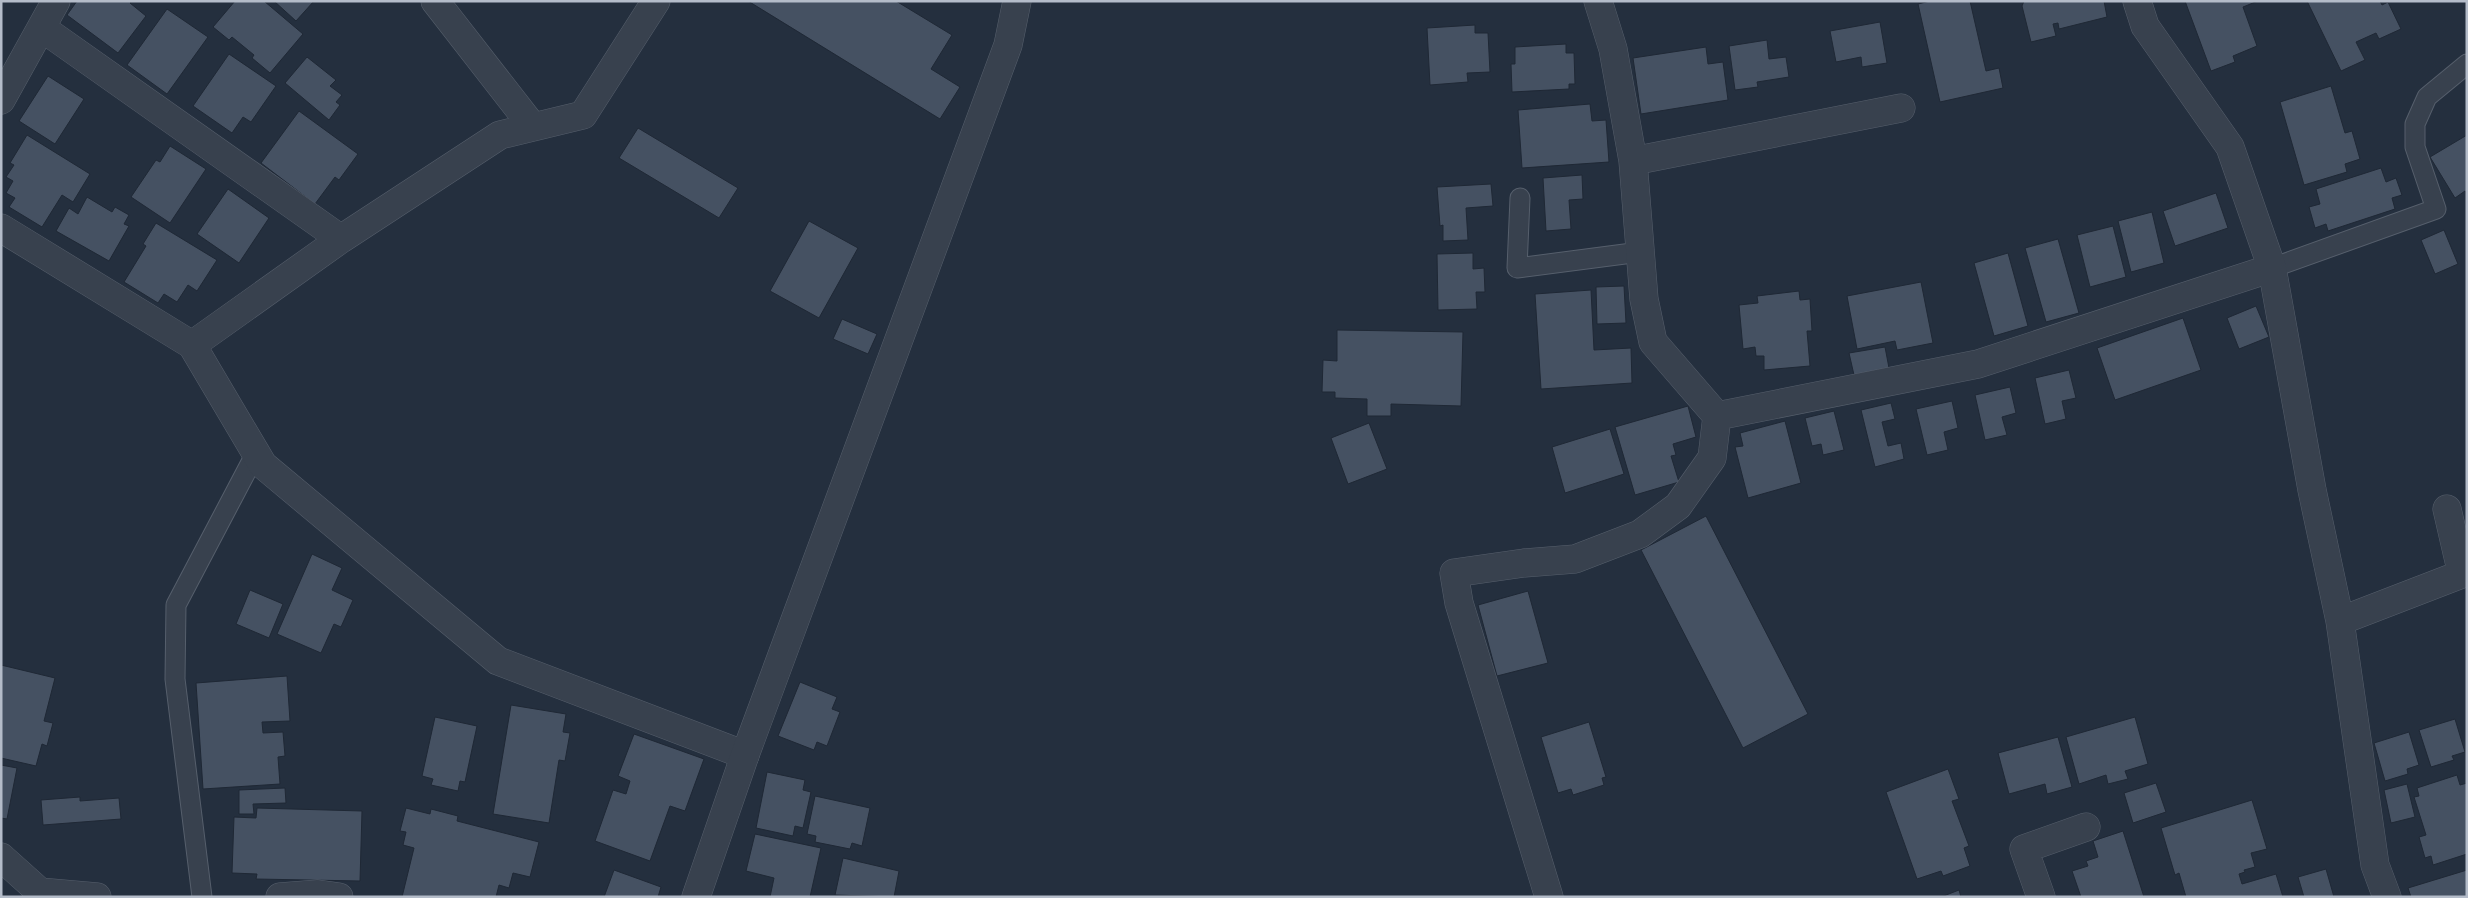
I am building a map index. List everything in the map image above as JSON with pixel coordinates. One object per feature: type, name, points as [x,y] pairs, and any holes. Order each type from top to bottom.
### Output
[{"type":"street","points":[[1,100],[56,1]]},
{"type":"street","points":[[435,1],[533,127]]},
{"type":"street","points":[[192,345],[341,239],[500,135],[583,115],[656,1]]},
{"type":"street","points":[[696,897],[745,755],[1008,45],[1018,1]]},
{"type":"street","points":[[1549,897],[1459,603],[1454,573],[1524,563],[1576,559],[1640,534],[1678,506],[1712,458],[1717,416],[1653,342],[1644,299],[1634,161],[1613,49],[1598,1]]},
{"type":"street","points":[[2137,1],[2145,26],[2230,147],[2272,268],[2312,490],[2340,621],[2375,865],[2387,897]]},
{"type":"street","points":[[42,28],[341,239]]},
{"type":"street","points":[[1634,161],[1901,108]]},
{"type":"street","points":[[1,228],[192,345],[263,465],[498,662],[745,755]]},
{"type":"street","points":[[1717,416],[1978,364],[2272,268]]},
{"type":"street","points":[[2340,621],[2462,574],[2447,509]]},
{"type":"street","points":[[2041,897],[2024,849],[2086,827]]},
{"type":"street","points":[[1,857],[40,892],[97,897]]},
{"type":"street","points":[[280,897],[318,894],[339,897]]},
{"type":"lane","points":[[2272,268],[2436,209],[2415,147],[2415,124],[2427,97],[2467,64]]},
{"type":"lane","points":[[1520,198],[1517,268],[1640,252]]},
{"type":"lane","points":[[202,897],[175,679],[176,605],[256,453]]},
{"type":"building","points":[[77,1],[132,1],[130,3],[146,16],[118,53],[67,15]]},
{"type":"building","points":[[235,1],[264,1],[303,34],[270,73],[252,58],[254,55],[232,37],[229,40],[213,27]]},
{"type":"building","points":[[274,1],[314,1],[296,21]]},
{"type":"building","points":[[748,1],[896,1],[952,35],[931,69],[960,87],[940,119]]},
{"type":"building","points":[[1930,1],[1970,1],[1986,71],[1999,68],[2003,88],[1940,102],[1918,4]]},
{"type":"building","points":[[2024,1],[2104,1],[2107,17],[2059,29],[2058,23],[2053,24],[2056,36],[2031,42],[2022,6]]},
{"type":"building","points":[[2185,1],[2258,1],[2243,7],[2257,46],[2233,56],[2235,62],[2211,71]]},
{"type":"building","points":[[2307,1],[2380,1],[2382,5],[2388,2],[2401,29],[2379,39],[2376,33],[2356,42],[2365,60],[2341,71]]},
{"type":"building","points":[[167,9],[208,37],[167,94],[127,65]]},
{"type":"building","points":[[1880,22],[1887,63],[1862,67],[1861,57],[1836,62],[1830,31]]},
{"type":"building","points":[[1475,25],[1475,33],[1488,33],[1490,72],[1467,73],[1468,82],[1430,85],[1427,28]]},
{"type":"building","points":[[1767,40],[1769,59],[1786,57],[1789,77],[1757,82],[1758,87],[1735,90],[1729,46]]},
{"type":"building","points":[[1566,44],[1566,53],[1574,53],[1575,84],[1569,84],[1569,89],[1512,92],[1511,64],[1515,64],[1515,47]]},
{"type":"building","points":[[1706,47],[1708,64],[1723,62],[1728,100],[1641,114],[1633,58]]},
{"type":"building","points":[[229,54],[276,86],[251,122],[243,117],[232,133],[193,106]]},
{"type":"building","points":[[307,57],[336,80],[330,86],[342,95],[336,102],[340,105],[329,120],[285,83]]},
{"type":"building","points":[[48,76],[84,99],[55,144],[19,121]]},
{"type":"building","points":[[2331,86],[2345,133],[2352,131],[2360,159],[2345,164],[2347,172],[2304,185],[2280,102]]},
{"type":"building","points":[[1590,104],[1592,121],[1606,120],[1609,162],[1522,168],[1518,110]]},
{"type":"building","points":[[299,111],[358,154],[339,180],[335,177],[315,204],[261,163]]},
{"type":"building","points":[[638,128],[738,188],[719,218],[619,158]]},
{"type":"building","points":[[27,135],[90,174],[73,202],[62,195],[42,227],[9,207],[15,198],[6,193],[13,181],[6,177],[14,165],[10,163]]},
{"type":"building","points":[[2467,135],[2467,195],[2465,191],[2455,198],[2430,157]]},
{"type":"building","points":[[170,146],[206,169],[170,223],[131,197],[156,160],[160,162]]},
{"type":"building","points":[[2381,168],[2386,182],[2396,178],[2402,195],[2392,198],[2395,209],[2328,231],[2326,224],[2315,228],[2309,207],[2320,204],[2316,189]]},
{"type":"building","points":[[1582,175],[1583,199],[1569,200],[1571,229],[1546,231],[1543,178]]},
{"type":"building","points":[[1491,184],[1493,206],[1466,208],[1468,240],[1443,241],[1443,225],[1440,226],[1437,187]]},
{"type":"building","points":[[228,189],[269,218],[239,263],[197,234]]},
{"type":"building","points":[[2216,193],[2228,228],[2175,246],[2163,211]]},
{"type":"building","points":[[87,197],[112,212],[115,207],[129,215],[124,224],[129,226],[109,261],[56,231],[69,208],[78,214]]},
{"type":"building","points":[[2152,212],[2164,263],[2131,272],[2118,221]]},
{"type":"building","points":[[809,221],[858,248],[819,318],[770,291]]},
{"type":"building","points":[[156,223],[217,260],[197,291],[188,285],[177,302],[164,294],[158,303],[124,282],[146,246],[143,244]]},
{"type":"building","points":[[2113,226],[2126,277],[2090,287],[2077,235]]},
{"type":"building","points":[[2444,230],[2458,264],[2435,274],[2421,240]]},
{"type":"building","points":[[2058,239],[2079,313],[2046,322],[2025,248]]},
{"type":"building","points":[[1473,253],[1473,269],[1484,268],[1485,292],[1476,292],[1477,309],[1438,310],[1437,254]]},
{"type":"building","points":[[2008,253],[2028,326],[1994,336],[1974,263]]},
{"type":"building","points":[[1921,282],[1933,343],[1897,350],[1895,341],[1857,349],[1847,296]]},
{"type":"building","points":[[1624,286],[1626,323],[1597,324],[1596,287]]},
{"type":"building","points":[[1591,290],[1594,350],[1631,348],[1632,383],[1541,389],[1535,294]]},
{"type":"building","points":[[1799,291],[1800,300],[1810,299],[1812,331],[1807,331],[1810,366],[1764,370],[1764,356],[1756,356],[1755,347],[1743,349],[1739,305],[1758,303],[1757,296]]},
{"type":"building","points":[[2256,306],[2269,337],[2239,349],[2227,318]]},
{"type":"building","points":[[2183,318],[2201,370],[2115,400],[2097,348]]},
{"type":"building","points":[[842,319],[877,334],[868,354],[833,339]]},
{"type":"building","points":[[1337,330],[1463,332],[1461,406],[1391,404],[1391,416],[1367,416],[1367,399],[1335,398],[1335,392],[1322,392],[1323,360],[1337,361]]},
{"type":"building","points":[[1885,347],[1889,368],[1854,375],[1849,353]]},
{"type":"building","points":[[2069,370],[2076,398],[2062,401],[2066,419],[2045,424],[2035,378]]},
{"type":"building","points":[[2010,387],[2016,413],[2002,417],[2007,435],[1985,440],[1975,395]]},
{"type":"building","points":[[1952,401],[1958,428],[1944,432],[1948,450],[1927,455],[1916,409]]},
{"type":"building","points":[[1891,403],[1895,419],[1882,422],[1888,446],[1901,443],[1904,459],[1875,467],[1861,410]]},
{"type":"building","points":[[1688,406],[1696,437],[1673,444],[1676,455],[1671,456],[1679,482],[1635,495],[1615,427]]},
{"type":"building","points":[[1834,411],[1844,450],[1823,455],[1821,444],[1812,446],[1805,418]]},
{"type":"building","points":[[1785,421],[1801,483],[1748,498],[1735,447],[1743,446],[1740,433]]},
{"type":"building","points":[[1369,423],[1387,469],[1348,484],[1331,438]]},
{"type":"building","points":[[1610,429],[1624,474],[1565,493],[1552,447]]},
{"type":"building","points":[[1706,516],[1808,714],[1743,748],[1641,550]]},
{"type":"building","points":[[312,554],[342,568],[332,590],[353,600],[341,627],[334,624],[321,653],[277,634]]},
{"type":"building","points":[[250,590],[283,604],[269,638],[236,624]]},
{"type":"building","points":[[1528,591],[1548,663],[1497,676],[1478,605]]},
{"type":"building","points":[[1,665],[55,678],[44,721],[53,723],[47,746],[42,744],[36,766],[1,758]]},
{"type":"building","points":[[287,676],[290,721],[262,722],[263,733],[283,732],[285,756],[278,757],[280,784],[203,789],[196,683]]},
{"type":"building","points":[[800,682],[837,697],[832,709],[840,712],[827,746],[817,742],[814,750],[778,736]]},
{"type":"building","points":[[511,705],[566,714],[563,732],[570,733],[565,761],[559,760],[549,823],[493,814]]},
{"type":"building","points":[[435,717],[477,726],[465,782],[460,781],[458,791],[431,785],[433,779],[422,776]]},
{"type":"building","points":[[2135,717],[2148,764],[2125,771],[2128,779],[2108,784],[2106,775],[2079,784],[2066,737]]},
{"type":"building","points":[[2455,719],[2465,752],[2452,756],[2454,760],[2431,767],[2419,730]]},
{"type":"building","points":[[1589,722],[1606,777],[1602,778],[1604,785],[1573,795],[1571,789],[1558,793],[1541,737]]},
{"type":"building","points":[[2409,732],[2419,765],[2407,769],[2408,774],[2385,781],[2374,743]]},
{"type":"building","points":[[634,734],[704,759],[685,811],[670,806],[650,861],[595,841],[613,790],[626,794],[630,781],[618,776]]},
{"type":"building","points":[[2058,737],[2072,787],[2047,794],[2045,784],[2009,794],[1998,753]]},
{"type":"building","points":[[1,765],[17,768],[7,819],[1,818]]},
{"type":"building","points":[[1948,769],[1959,799],[1952,801],[1969,846],[1964,848],[1970,866],[1943,876],[1941,871],[1917,879],[1886,792]]},
{"type":"building","points":[[767,772],[805,780],[803,790],[811,792],[803,828],[795,826],[793,836],[756,828]]},
{"type":"building","points":[[2457,775],[2460,785],[2467,783],[2467,854],[2433,865],[2431,856],[2425,858],[2419,837],[2426,835],[2414,797],[2419,796],[2417,788]]},
{"type":"building","points":[[2156,783],[2166,812],[2133,823],[2124,793]]},
{"type":"building","points":[[2407,784],[2415,817],[2391,823],[2384,790]]},
{"type":"building","points":[[285,788],[286,803],[253,804],[254,814],[239,814],[239,790]]},
{"type":"building","points":[[815,796],[870,808],[862,846],[852,843],[850,849],[815,842],[816,836],[807,834]]},
{"type":"building","points":[[80,797],[80,801],[119,798],[121,819],[43,825],[41,800]]},
{"type":"building","points":[[2252,800],[2267,849],[2251,853],[2255,867],[2244,870],[2245,872],[2239,874],[2242,884],[2276,874],[2283,897],[2186,897],[2179,873],[2175,875],[2161,828]]},
{"type":"building","points":[[257,808],[362,811],[360,881],[256,879],[257,874],[232,873],[234,817],[256,818]]},
{"type":"building","points":[[406,808],[430,814],[431,809],[458,816],[457,821],[539,842],[530,877],[513,873],[509,888],[499,885],[496,897],[402,897],[414,848],[403,845],[406,832],[400,831]]},
{"type":"building","points":[[2123,831],[2144,897],[2081,897],[2072,871],[2088,866],[2086,861],[2098,857],[2093,841]]},
{"type":"building","points":[[755,834],[821,848],[810,897],[770,897],[774,878],[746,871]]},
{"type":"building","points":[[843,858],[899,871],[894,897],[835,895]]},
{"type":"building","points":[[2326,869],[2334,897],[2304,897],[2298,877]]},
{"type":"building","points":[[614,870],[661,887],[658,897],[604,897]]},
{"type":"building","points":[[2467,870],[2467,897],[2411,897],[2408,888]]},
{"type":"building","points":[[1959,890],[1961,897],[1941,897]]}]
